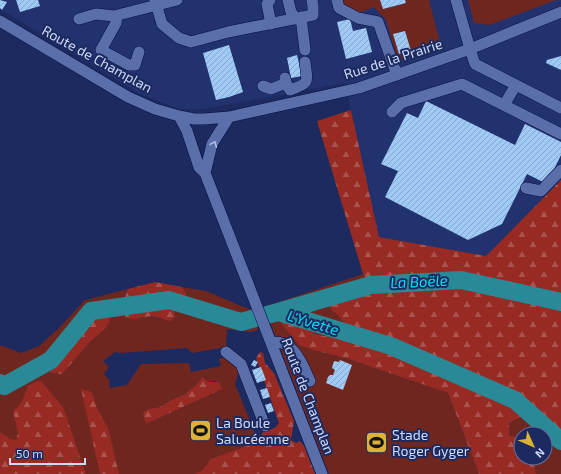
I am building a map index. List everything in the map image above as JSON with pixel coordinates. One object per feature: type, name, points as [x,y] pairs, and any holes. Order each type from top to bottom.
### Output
[{"type":"street","points":[[79,19],[96,14],[117,16],[156,3],[177,0]]},
{"type":"street","points":[[270,0],[267,4],[271,24]]},
{"type":"street","points":[[288,0],[291,12],[298,18],[305,50]]},
{"type":"street","points":[[156,3],[162,24],[179,38],[191,42],[228,32],[313,15],[312,0]]},
{"type":"street","points":[[337,0],[339,8],[358,18],[378,22],[396,75]]},
{"type":"street","points":[[456,0],[475,64],[561,108]]},
{"type":"street","name":"Rue de la Prairie","points":[[229,117],[359,88],[470,49],[561,12]]},
{"type":"street","points":[[117,16],[116,23],[101,50],[129,65],[135,65],[139,52]]},
{"type":"street","name":"Route de Champlan","points":[[0,22],[128,97],[156,109],[179,116],[199,119],[229,117]]},
{"type":"street","points":[[263,86],[271,88],[286,81],[290,90],[304,85],[306,81],[305,62]]},
{"type":"street","points":[[392,112],[401,103],[462,84],[561,134]]},
{"type":"street","points":[[504,105],[516,85]]},
{"type":"street","name":"Route de Champlan","points":[[179,116],[190,137],[199,167],[205,173],[322,474]]},
{"type":"street","points":[[205,173],[212,144],[229,117]]},
{"type":"street","points":[[526,188],[541,191],[561,170]]},
{"type":"street","points":[[269,338],[290,347],[299,358],[310,382]]},
{"type":"street","points":[[226,352],[241,364],[264,426]]},
{"type":"shaded area","points":[[0,0],[561,0],[561,180],[486,256],[379,237],[345,83],[204,109],[179,109],[140,94],[0,9]]},
{"type":"shaded area","points":[[343,0],[380,0],[383,9],[406,3],[405,0],[429,0],[439,38],[434,46],[402,60],[397,57],[386,20],[374,7],[359,13],[344,4]],"holes":[[[405,31],[410,50],[399,54],[394,34]]]},
{"type":"shaded area","points":[[468,0],[556,0],[489,25],[474,23]]},
{"type":"shaded area","points":[[363,274],[375,294],[331,310],[337,314],[345,324],[339,336],[323,336],[314,333],[305,327],[295,312],[288,314],[282,319],[299,345],[345,358],[448,393],[479,474],[329,474],[264,307]]},
{"type":"shaded area","points":[[182,287],[206,291],[251,310],[258,330],[251,332],[227,329],[226,347],[192,353],[187,348],[120,353],[115,352],[103,361],[109,367],[104,374],[109,379],[110,388],[127,385],[141,364],[189,363],[191,372],[221,366],[219,359],[227,356],[239,370],[235,384],[257,438],[255,443],[210,459],[201,471],[193,474],[0,474],[0,345],[21,353],[39,346],[60,327],[85,300],[128,289],[124,297],[123,312],[136,319],[151,316],[160,319],[175,317],[174,308],[176,301],[187,295]],"holes":[[[90,315],[105,329],[91,341],[62,374],[49,373]],[[202,377],[209,382],[216,381],[221,389],[146,424],[143,416],[148,409],[160,407],[185,394],[197,384]]]},
{"type":"shaded area","points":[[521,417],[534,426],[513,426],[513,436],[509,436],[509,423]]},
{"type":"shaded area","points":[[553,439],[561,445],[561,474],[536,474],[534,466],[553,466]]},
{"type":"green space","points":[[351,110],[379,237],[486,256],[561,180],[561,445],[553,439],[553,426],[534,426],[521,417],[509,423],[509,436],[513,436],[513,466],[534,466],[536,474],[479,474],[448,393],[345,358],[299,345],[281,323],[286,315],[295,312],[305,327],[313,333],[323,336],[338,336],[345,324],[337,314],[331,310],[329,302],[375,294],[363,274],[317,121]]},
{"type":"green space","points":[[155,282],[182,287],[187,295],[176,302],[174,308],[175,317],[170,321],[151,316],[136,319],[126,318],[124,315],[124,304],[128,289]]},
{"type":"green space","points":[[107,311],[110,315],[109,323],[105,329],[91,341],[62,374],[49,373],[90,315]]},
{"type":"green space","points":[[260,352],[263,353],[265,363],[274,373],[294,421],[291,440],[296,443],[300,441],[304,446],[315,474],[193,474],[201,471],[210,459],[255,443],[264,431],[275,428],[279,423],[256,358]]},
{"type":"green space","points":[[202,377],[209,382],[219,382],[222,389],[146,424],[143,416],[144,412],[148,409],[160,407],[185,394],[197,384]]},
{"type":"green space","points":[[41,381],[63,407],[86,474],[0,474],[0,432],[10,439],[16,440],[18,433],[13,411],[21,402],[30,385]]},
{"type":"green space","points":[[81,389],[92,393],[97,408],[108,428],[119,474],[100,474]]},
{"type":"building","points":[[0,0],[7,2],[2,10],[0,8]]},
{"type":"building","points":[[16,0],[38,0],[40,6],[20,12]]},
{"type":"building","points":[[380,0],[405,0],[406,3],[383,9]]},
{"type":"building","points":[[350,19],[353,31],[366,28],[372,52],[346,59],[337,22]]},
{"type":"building","points":[[405,31],[411,51],[399,54],[393,34]]},
{"type":"building","points":[[229,45],[243,92],[216,100],[203,53]]},
{"type":"building","points":[[297,55],[302,76],[291,78],[287,58]]},
{"type":"building","points":[[561,56],[561,70],[546,63],[547,60]]},
{"type":"building","points":[[426,101],[515,145],[525,124],[561,142],[561,155],[547,184],[527,174],[502,224],[468,240],[385,197],[398,171],[381,164],[407,113],[418,118]]},
{"type":"building","points":[[254,360],[258,362],[255,367],[251,365]]},
{"type":"building","points":[[340,360],[352,365],[343,390],[326,383],[328,377],[333,375],[335,370],[332,368],[334,361],[339,362]]},
{"type":"building","points":[[261,367],[266,380],[257,383],[252,370]]},
{"type":"building","points":[[267,388],[270,397],[263,399],[260,390]]},
{"type":"building","points":[[271,403],[274,411],[268,413],[265,405]]},
{"type":"waterway","name":"L'Yvette","points":[[0,383],[4,386],[51,360],[91,311],[169,300],[241,322],[371,285],[461,280],[561,302]]},
{"type":"waterway","name":"L'Yvette","points":[[278,312],[391,346],[515,400],[561,441]]},
{"type":"place","name":"La Boule Salucéenne","points":[[201,431]]},
{"type":"place","name":"Stade Roger Gyger","points":[[377,443]]},
{"type":"water label","name":"La Boële","points":[[419,282]]}]
